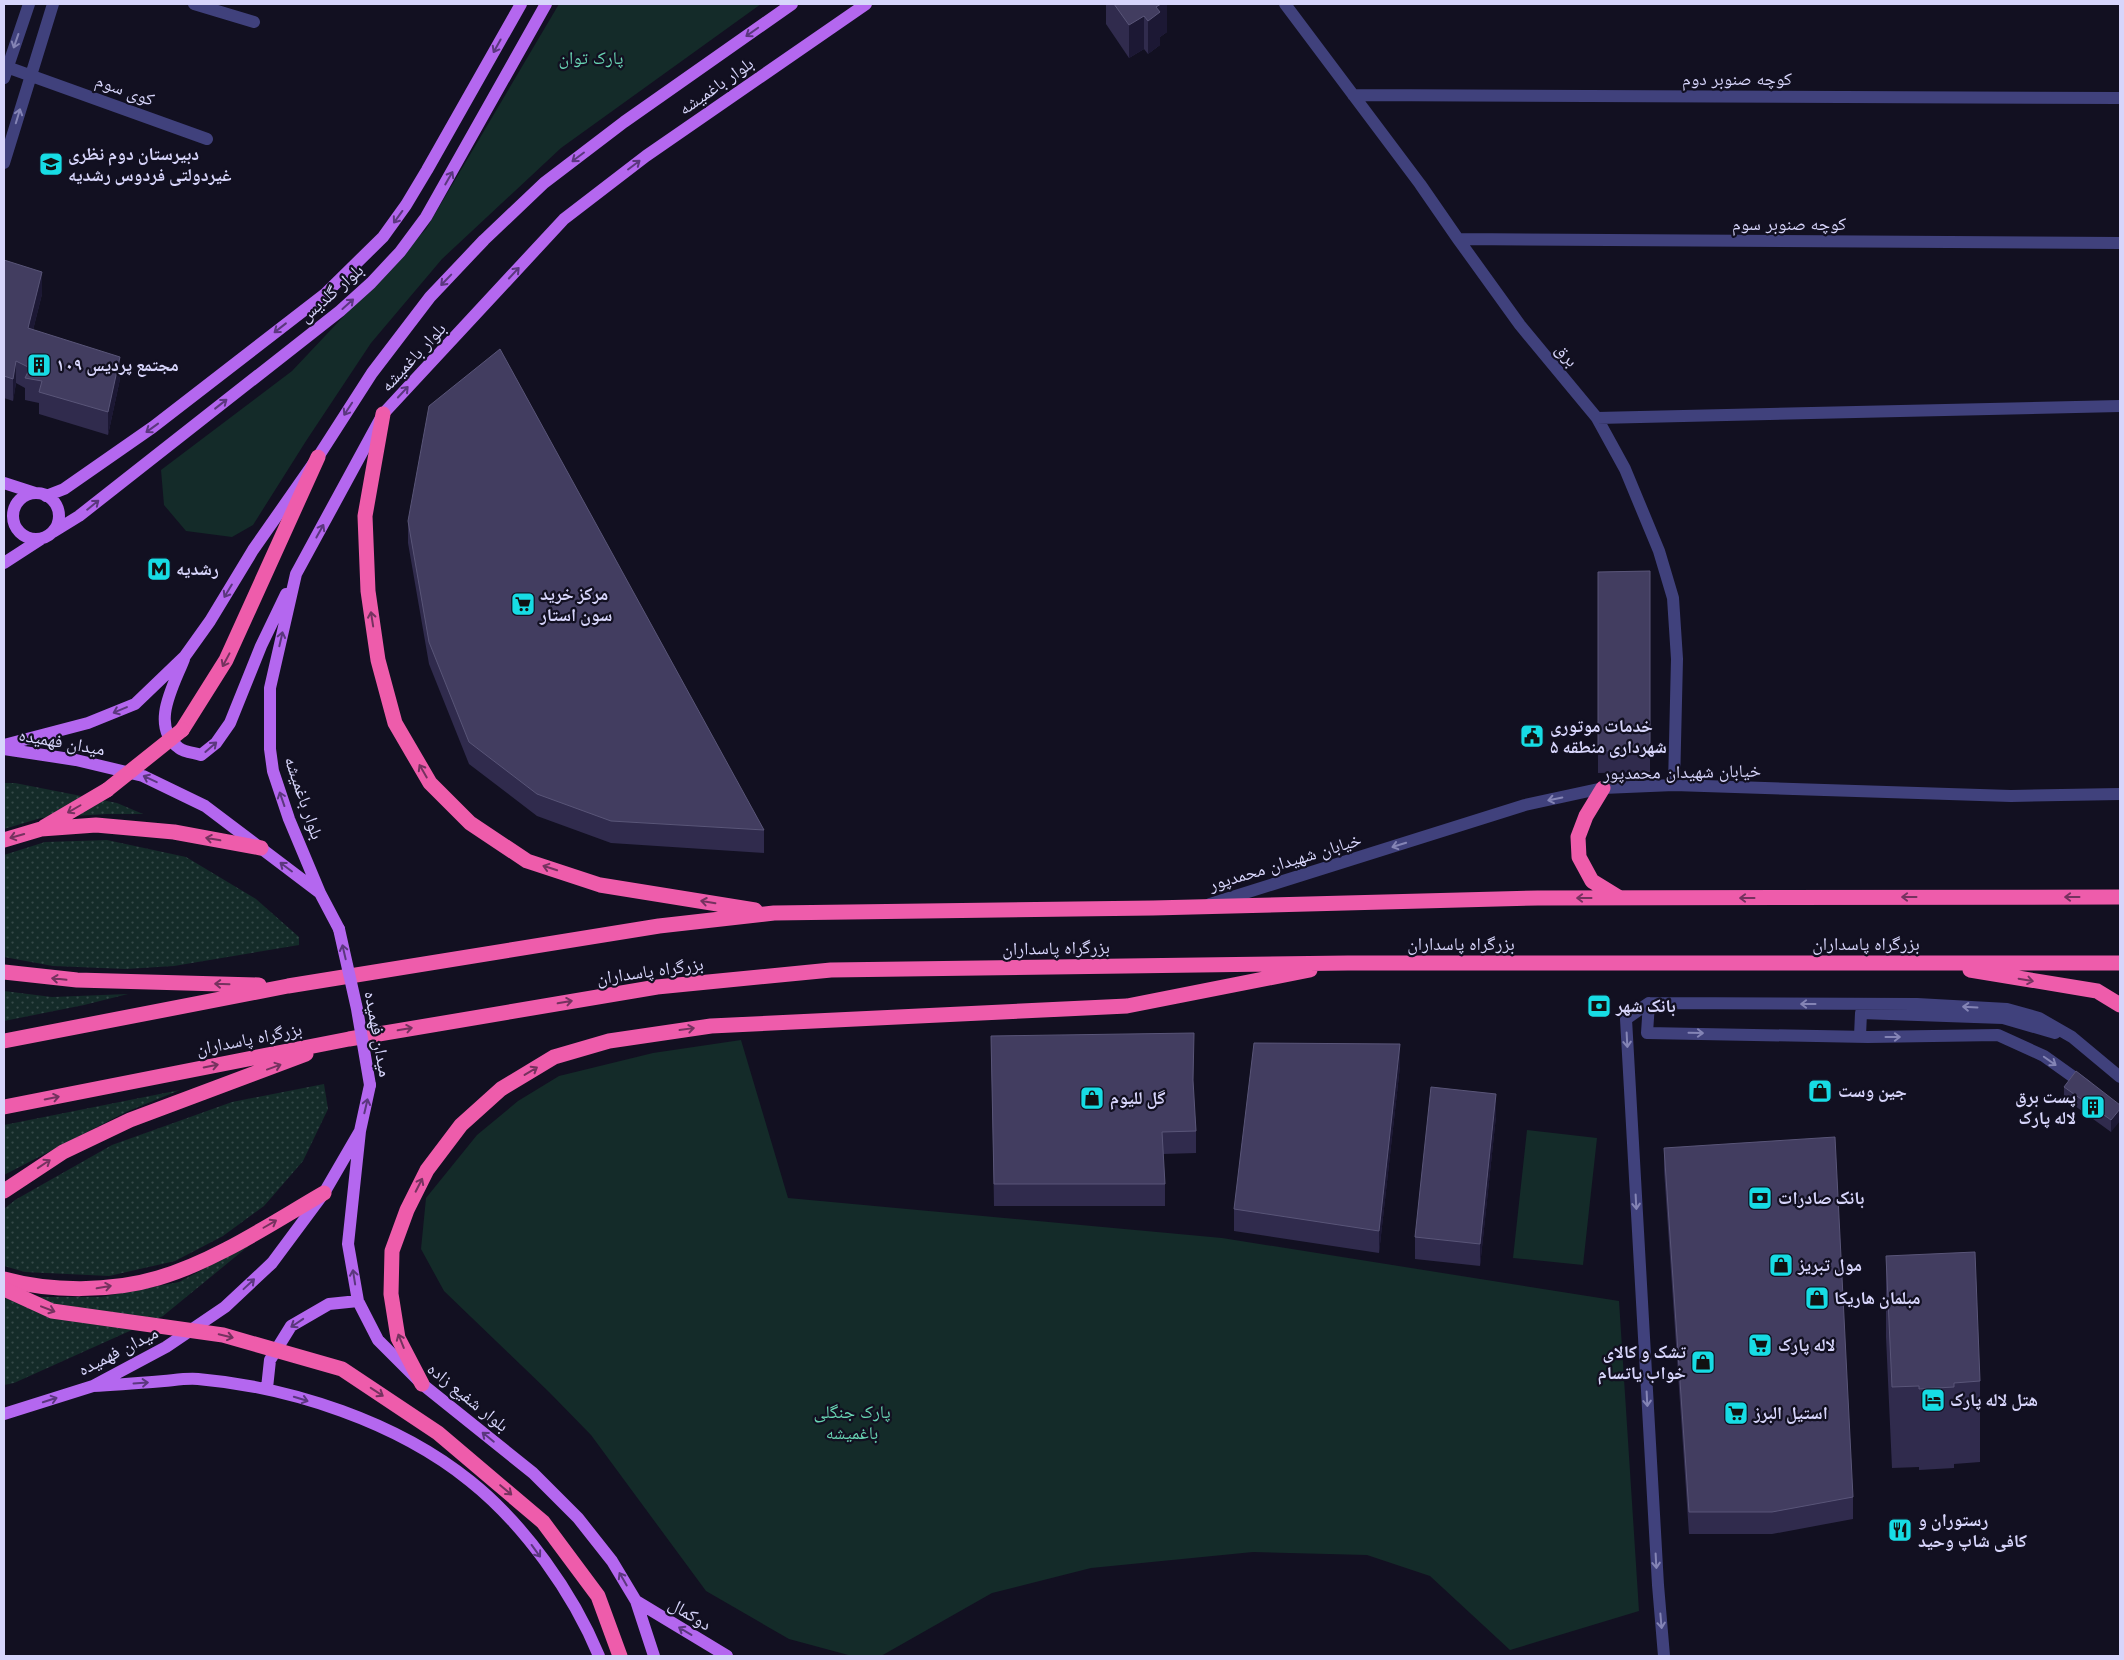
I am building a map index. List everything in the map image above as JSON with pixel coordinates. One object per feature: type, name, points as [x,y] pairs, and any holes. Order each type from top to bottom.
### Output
[{"type":"highway","points":[[384,414],[365,516],[368,591],[378,660],[395,723],[430,783],[470,823],[527,861],[600,885],[774,913]]},
{"type":"highway","points":[[41,829],[107,790],[182,730],[226,660],[318,456]]},
{"type":"highway","points":[[1603,788],[1586,816],[1578,838],[1579,856],[1592,881],[1619,898]]},
{"type":"highway","points":[[4,840],[41,829],[96,825],[174,832],[261,848]]},
{"type":"highway","points":[[4,1041],[288,986],[659,926],[774,913],[1538,898],[2120,897]]},
{"type":"highway","points":[[422,1384],[398,1338],[391,1294],[392,1251],[406,1210],[427,1170],[462,1125],[500,1089],[554,1057],[609,1041],[711,1026],[1127,1006],[1348,963]]},
{"type":"highway","name":"بزرگراه پاسداران","points":[[4,1107],[349,1039],[657,987],[831,970],[1348,963],[2120,963]]},
{"type":"highway","points":[[1927,963],[2097,991],[2120,1005]]},
{"type":"highway","points":[[4,972],[77,980],[288,986]]},
{"type":"highway","points":[[4,1191],[64,1152],[130,1120],[349,1039]]},
{"type":"highway","points":[[4,1279],[28,1285],[95,1289],[158,1278],[219,1253],[324,1193]]},
{"type":"highway","points":[[4,1289],[52,1311],[223,1335],[342,1370],[438,1433],[543,1522],[598,1596],[620,1656]]},
{"type":"main road","name":"بلوار گلدیس","points":[[41,494],[64,489],[153,428],[325,294],[383,238],[427,170],[521,4]]},
{"type":"main road","name":"بلوار گلدیس","points":[[53,532],[79,516],[340,311],[371,283],[400,252],[426,218],[546,4]]},
{"type":"main road","name":"بلوار باغمیشه","points":[[185,656],[210,621],[253,550],[372,373],[430,297],[484,240],[544,184],[624,122],[792,4]]},
{"type":"main road","name":"بلوار باغمیشه","points":[[320,893],[273,771],[270,749],[270,688],[296,574],[384,414],[564,219],[646,156],[866,4]]},
{"type":"main road","points":[[4,483],[41,494],[56,504],[59,522],[53,532],[4,563]]},
{"type":"main road","points":[[41,494],[23,497],[9,512],[21,533],[27,537],[41,539]]},
{"type":"main road","points":[[185,656],[165,709],[166,732],[179,748],[201,755],[216,743],[230,723],[261,646],[296,574]]},
{"type":"main road","points":[[4,747],[88,724],[135,704],[185,656]]},
{"type":"main road","name":"میدان فهمیده","points":[[4,747],[76,760],[143,776],[205,806],[320,893],[339,930],[357,1009],[370,1085],[360,1131],[324,1193],[272,1262],[225,1307],[166,1347],[92,1386],[4,1414]]},
{"type":"main road","name":"بلوار شفیع زاده","points":[[360,1131],[348,1244],[358,1301],[378,1340],[422,1384],[533,1473],[572,1512],[612,1560],[636,1601],[654,1656]]},
{"type":"main road","points":[[266,1388],[270,1360],[291,1326],[329,1304],[358,1301]]},
{"type":"main road","points":[[92,1386],[196,1379],[266,1388],[346,1412],[408,1440],[470,1481],[518,1526],[566,1592],[599,1656]]},
{"type":"main road","name":"دوکمال","points":[[636,1601],[727,1656]]},
{"type":"street","points":[[5,71],[29,4]]},
{"type":"street","points":[[4,163],[53,4]]},
{"type":"street","points":[[194,4],[254,22]]},
{"type":"street","name":"برق","points":[[1285,4],[1420,184],[1458,240],[1520,324],[1597,418],[1625,469],[1659,551],[1673,598],[1677,660],[1674,785]]},
{"type":"street","name":"کوی سوم","points":[[5,71],[30,75],[208,139]]},
{"type":"street","name":"کوچه صنوبر دوم","points":[[1353,95],[2120,98]]},
{"type":"street","name":"کوچه صنوبر سوم","points":[[1458,240],[2120,243]]},
{"type":"street","points":[[1597,418],[2120,406]]},
{"type":"street","name":"خیابان شهیدان محمدپور","points":[[1201,906],[1525,805],[1603,788],[1674,785],[2011,796],[2120,794]]},
{"type":"street","points":[[1649,1003],[1647,1032],[1860,1036],[1998,1035],[2044,1056],[2094,1093]]},
{"type":"street","points":[[1664,1656],[1658,1585],[1626,1019],[1649,1003],[1917,1004],[2007,1009],[2039,1018],[2072,1037],[2120,1077]]},
{"type":"street","points":[[1860,1036],[1861,1013],[2003,1018],[2072,1037]]},
{"type":"green space","name":"پارک توان","points":[[559,4],[761,4],[561,148],[442,259],[371,343],[253,525],[232,537],[186,531],[164,505],[161,470],[292,371],[426,229]]},
{"type":"green space","points":[[4,783],[15,783],[117,803],[143,814],[41,818],[4,829]]},
{"type":"green space","points":[[107,840],[186,857],[256,899],[299,937],[299,945],[174,966],[126,969],[53,966],[4,957],[4,855],[45,842]]},
{"type":"green space","points":[[4,991],[52,997],[128,994],[4,1021]]},
{"type":"green space","name":"پارک جنگلی باغمیشه","points":[[741,1040],[788,1198],[1222,1238],[1619,1301],[1639,1611],[1510,1650],[1430,1576],[1367,1555],[1253,1552],[1091,1568],[992,1593],[881,1656],[852,1656],[789,1639],[706,1591],[591,1435],[444,1291],[421,1249],[426,1198],[477,1135],[518,1101],[559,1076],[653,1053]]},
{"type":"green space","points":[[324,1084],[328,1109],[303,1161],[264,1206],[223,1236],[175,1261],[109,1276],[25,1272],[4,1266],[4,1209],[15,1200],[112,1145],[232,1102]]},
{"type":"green space","points":[[180,1090],[126,1112],[4,1175],[4,1125]]},
{"type":"green space","points":[[1527,1130],[1597,1138],[1583,1265],[1513,1258]]},
{"type":"green space","points":[[251,1244],[163,1316],[14,1383],[4,1385],[4,1291],[24,1297],[101,1297],[179,1282]]},
{"type":"building","points":[[1114,4],[1161,4],[1156,7],[1160,12],[1148,21],[1144,16],[1129,25]]},
{"type":"building","name":"مجتمع پردیس ۱۰۹","points":[[4,260],[42,272],[28,328],[120,357],[108,412],[39,392],[42,381],[25,378],[30,368],[16,361],[13,379],[4,376]]},
{"type":"building","name":"مرکز خرید سون استار","points":[[500,349],[764,830],[611,821],[537,794],[469,742],[429,642],[408,521],[429,406]]},
{"type":"building","points":[[1650,571],[1650,750],[1598,751],[1598,572]]},
{"type":"building","points":[[1194,1033],[1193,1080],[1196,1131],[1162,1132],[1165,1184],[994,1184],[991,1036]]},
{"type":"building","points":[[1254,1043],[1400,1044],[1379,1231],[1234,1209]]},
{"type":"building","points":[[2076,1071],[2120,1105],[2120,1109],[2111,1120],[2064,1087]]},
{"type":"building","points":[[1431,1087],[1496,1094],[1480,1244],[1415,1237]]},
{"type":"building","name":"لاله پارک","points":[[1835,1137],[1853,1497],[1772,1512],[1689,1512],[1664,1148]]},
{"type":"building","points":[[1975,1252],[1980,1381],[1954,1383],[1954,1387],[1919,1389],[1919,1386],[1892,1387],[1886,1256]]},
{"type":"place","name":"دبیرستان دوم نظری غیردولتی فردوس رشدیه","points":[[51,164]]},
{"type":"place","name":"مجتمع پردیس ۱۰۹","points":[[39,365]]},
{"type":"place","name":"رشدیه","points":[[159,569]]},
{"type":"place","name":"مرکز خرید سون استار","points":[[523,604]]},
{"type":"place","name":"خدمات موتوری شهرداری منطقه ۵","points":[[1532,736]]},
{"type":"place","name":"بانک شهر","points":[[1599,1006]]},
{"type":"place","name":"جین وست","points":[[1820,1091]]},
{"type":"place","name":"گل للیوم","points":[[1092,1098]]},
{"type":"place","name":"پست برق لاله پارک","points":[[2093,1107]]},
{"type":"place","name":"بانک صادرات","points":[[1760,1198]]},
{"type":"place","name":"مول تبریز","points":[[1781,1265]]},
{"type":"place","name":"مبلمان هاریکا","points":[[1817,1298]]},
{"type":"place","name":"لاله پارک","points":[[1760,1345]]},
{"type":"place","name":"تشک و کالای خواب یاتسام","points":[[1703,1362]]},
{"type":"place","name":"هتل لاله پارک","points":[[1933,1400]]},
{"type":"place","name":"استیل البرز","points":[[1736,1413]]},
{"type":"place","name":"رستوران و کافی شاپ وحید","points":[[1900,1530]]}]
